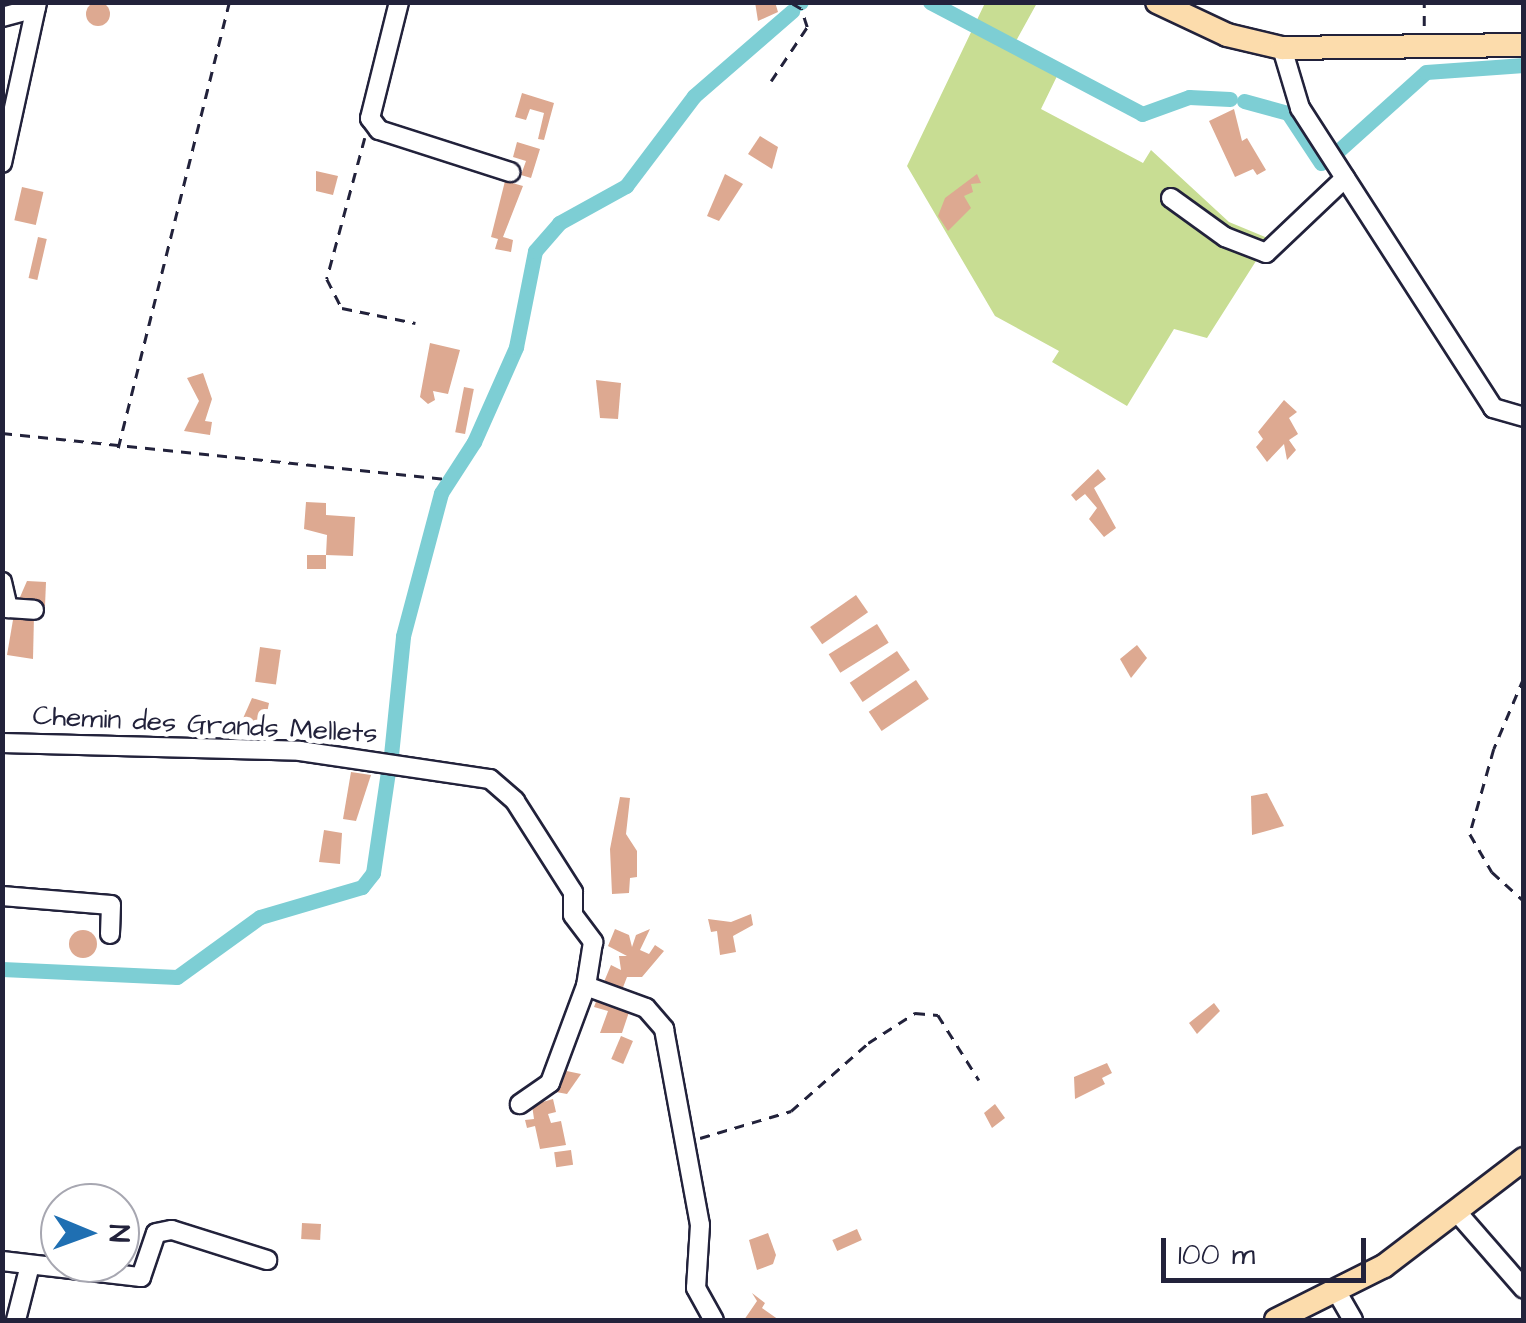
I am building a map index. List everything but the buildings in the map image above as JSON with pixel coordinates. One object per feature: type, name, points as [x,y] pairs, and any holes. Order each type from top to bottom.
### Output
[{"type":"main road","points":[[1158,3],[1227,35],[1282,48],[1524,45]]},
{"type":"main road","points":[[1276,1320],[1338,1294],[1524,1159]]},
{"type":"street","points":[[399,2],[370,118],[379,130],[510,172]]},
{"type":"street","points":[[2,17],[36,5]]},
{"type":"street","points":[[2,164],[36,5]]},
{"type":"street","points":[[1282,48],[1300,108],[1493,408],[1524,417]]},
{"type":"street","points":[[1171,198],[1225,237],[1266,253],[1345,178]]},
{"type":"street","points":[[2,582],[8,608],[34,610]]},
{"type":"street","name":"Chemin des Grands Mellets","points":[[2,743],[300,751],[490,779],[516,802],[573,892],[573,915],[593,942],[586,986],[550,1083],[520,1104]]},
{"type":"street","points":[[2,896],[111,905],[110,934]]},
{"type":"street","points":[[586,986],[646,1008],[664,1029],[689,1140],[700,1225],[696,1288],[714,1320]]},
{"type":"street","points":[[1456,1211],[1524,1289]]},
{"type":"street","points":[[2,1261],[141,1277],[156,1233],[172,1230],[267,1260]]},
{"type":"street","points":[[16,1320],[30,1266]]},
{"type":"street","points":[[1338,1294],[1354,1320]]},
{"type":"path","points":[[118,448],[230,2]]},
{"type":"path","points":[[771,81],[807,26],[801,9],[789,2]]},
{"type":"path","points":[[1424,2],[1424,48]]},
{"type":"path","points":[[370,118],[327,279],[342,308],[416,323]]},
{"type":"path","points":[[2,434],[444,479]]},
{"type":"path","points":[[1524,678],[1494,749],[1470,834],[1492,872],[1524,901]]},
{"type":"path","points":[[689,1140],[790,1111],[868,1043],[914,1013],[938,1015],[979,1080]]},
{"type":"green space","points":[[985,3],[1037,3],[1016,41],[1060,70],[1041,109],[1143,163],[1151,150],[1229,222],[1270,239],[1207,338],[1174,329],[1127,406],[1052,362],[1059,351],[995,316],[907,166]]},
{"type":"waterway","points":[[930,2],[1142,114],[1189,97],[1230,99]]},
{"type":"waterway","points":[[391,755],[403,636],[441,493],[474,442],[516,347],[535,251],[559,223],[626,186],[694,96],[792,11]]},
{"type":"waterway","points":[[1338,151],[1426,72],[1524,65]]},
{"type":"waterway","points":[[1244,101],[1288,113],[1321,163]]},
{"type":"waterway","points":[[2,969],[177,977],[260,917],[362,887],[373,873],[389,764]]}]
